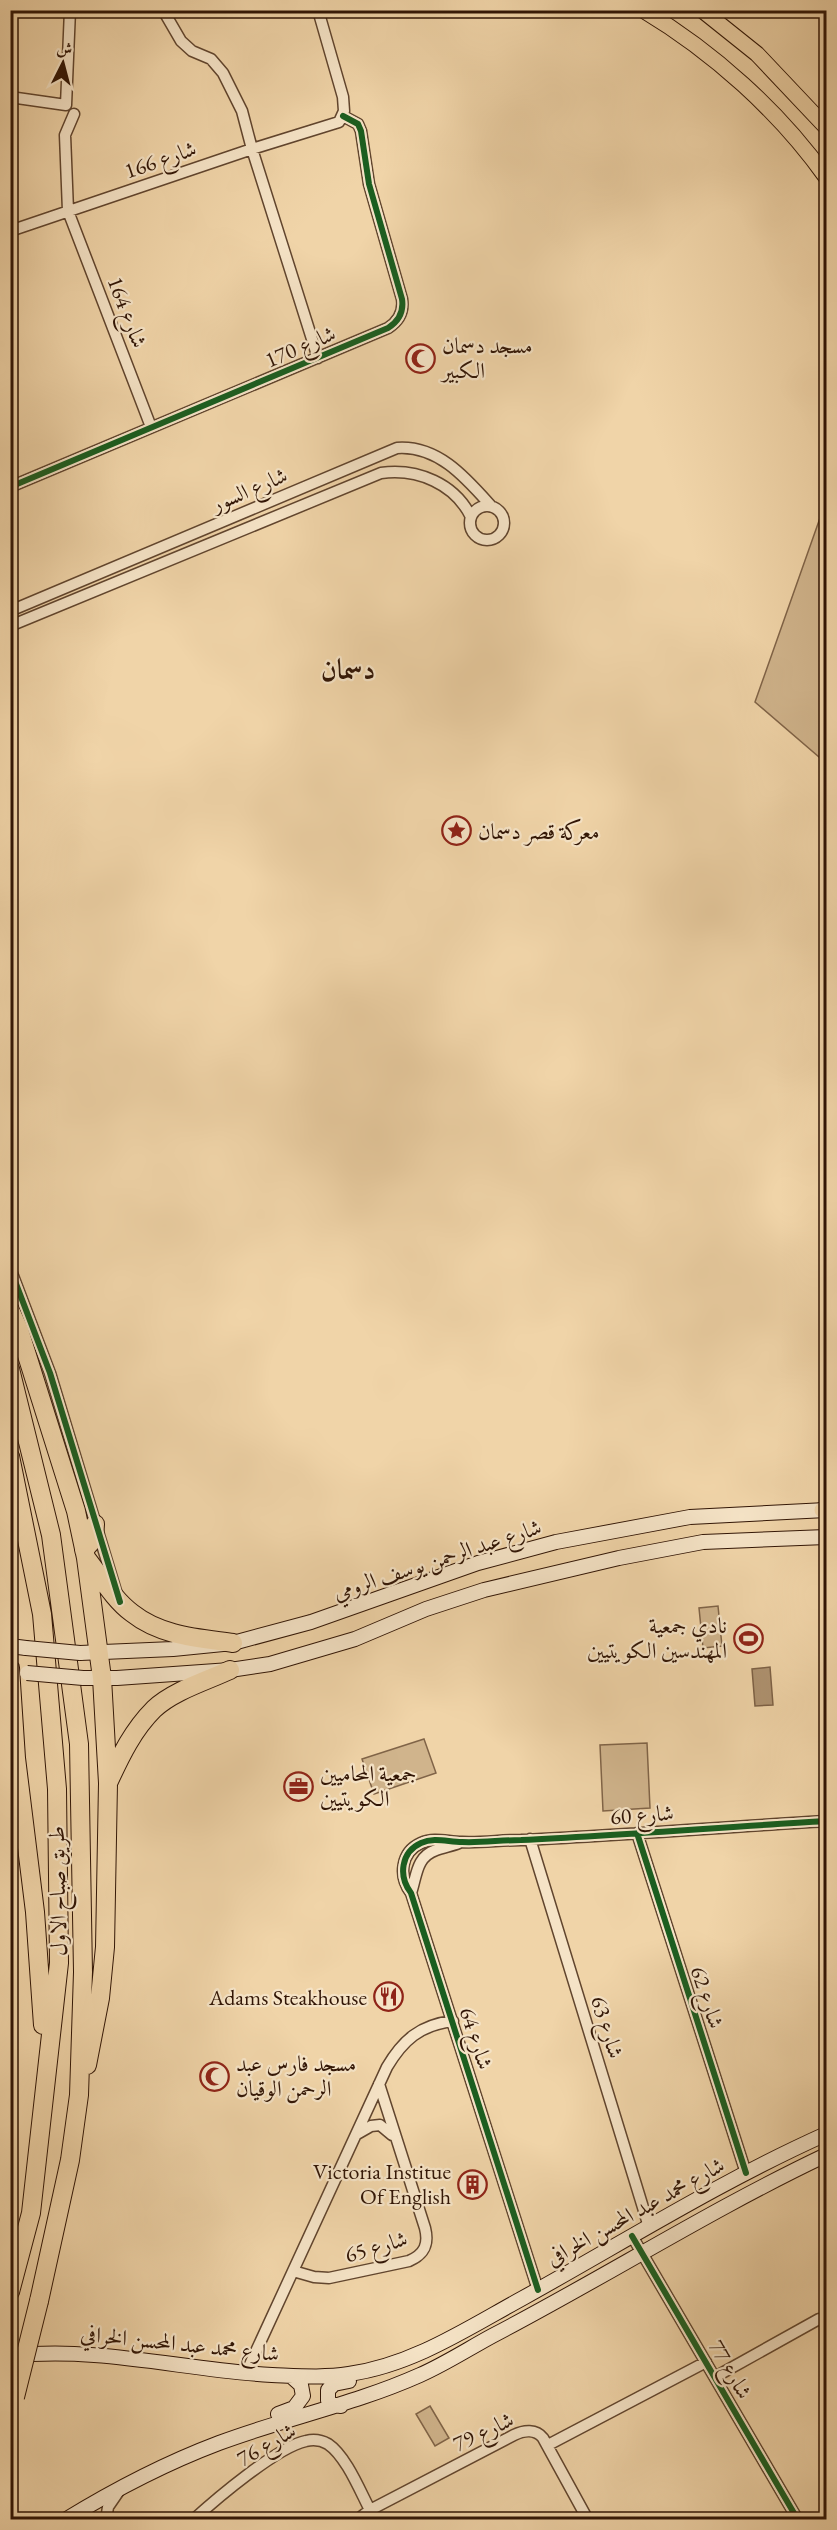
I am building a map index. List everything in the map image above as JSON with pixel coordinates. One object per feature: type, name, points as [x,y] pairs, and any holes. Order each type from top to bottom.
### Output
[{"type":"highway","points":[[10,1310],[19,1330],[76,1511],[85,1554],[99,1653],[92,1678],[108,1783],[105,1947],[93,2045],[79,2095]]},
{"type":"highway","name":"طريق صباح الاول","points":[[10,1369],[51,1535],[79,1744],[83,1972],[79,2095],[70,2160],[39,2301],[13,2404]]},
{"type":"highway","name":"طريق صباح الاول","points":[[10,1456],[42,1614],[57,1789],[59,1963],[31,2213],[10,2292]]},
{"type":"highway","points":[[85,1554],[94,1539],[95,1524]]},
{"type":"highway","points":[[85,1554],[120,1602],[131,1613],[152,1626],[173,1634],[233,1643]]},
{"type":"highway","points":[[108,1783],[129,1740],[156,1708],[180,1693],[230,1670]]},
{"type":"highway","points":[[15,1671],[13,1750],[35,1912],[46,2066]]},
{"type":"main road","points":[[643,10],[738,81],[776,117],[826,177]]},
{"type":"main road","points":[[702,10],[757,54],[826,128]]},
{"type":"main road","name":"شارع عبد الرحمن يوسف الرومي","points":[[10,1646],[99,1653],[233,1643],[320,1619],[478,1563],[556,1542],[690,1517],[825,1510]]},
{"type":"main road","points":[[804,1511],[815,1515],[819,1526],[812,1536],[804,1538]]},
{"type":"main road","name":"شارع عبد الرحمن يوسف الرومي","points":[[15,1671],[92,1678],[230,1670],[270,1664],[355,1639],[426,1610],[484,1590],[619,1558],[703,1542],[826,1537]]},
{"type":"main road","name":"شارع محمد عبد المحسن الخرافي","points":[[10,2356],[47,2352],[99,2354],[251,2374],[291,2376],[349,2374],[395,2363],[436,2346],[746,2173],[826,2134]]},
{"type":"main road","name":"شارع محمد عبد المحسن الخرافي","points":[[65,2520],[123,2487],[218,2443],[302,2415],[341,2406],[421,2375],[642,2254],[760,2186],[826,2155]]},
{"type":"main road","points":[[341,2406],[333,2405],[328,2401],[327,2393],[332,2385],[376,2375],[395,2363]]},
{"type":"main road","points":[[218,2443],[242,2426],[297,2406],[303,2396],[303,2389],[291,2376]]},
{"type":"street","points":[[10,97],[66,105],[70,10]]},
{"type":"street","points":[[163,10],[181,41],[192,51],[211,58],[223,73],[242,111],[318,358]]},
{"type":"street","points":[[318,10],[343,97],[343,116]]},
{"type":"street","name":"شارع 164","points":[[74,114],[65,135],[68,211],[151,427]]},
{"type":"street","name":"شارع 166","points":[[10,231],[252,149],[336,124],[343,116]]},
{"type":"street","name":"شارع 170","points":[[10,487],[388,328],[397,320],[403,309],[401,294],[369,184],[361,131],[358,124],[343,116]]},
{"type":"street","name":"شارع السور","points":[[10,611],[398,448],[414,448],[430,452],[461,474],[490,506]]},
{"type":"street","name":"شارع السور","points":[[10,626],[381,473],[405,472],[428,478],[460,498],[471,517]]},
{"type":"street","points":[[490,506],[500,512],[504,521],[504,529],[497,537],[485,540],[476,536],[471,527],[471,517],[479,508],[490,506]]},
{"type":"street","points":[[10,1268],[50,1373],[120,1602]]},
{"type":"street","name":"شارع 60","points":[[460,1842],[826,1821]]},
{"type":"street","name":"شارع 62","points":[[637,1833],[746,2173]]},
{"type":"street","name":"شارع 63","points":[[530,1839],[649,2227]]},
{"type":"street","name":"شارع 64","points":[[460,1842],[431,1840],[419,1844],[409,1852],[403,1871],[405,1884],[411,1893],[453,2021],[538,2290]]},
{"type":"street","name":"شارع 65","points":[[251,2374],[255,2354],[392,2059],[407,2039],[424,2028],[453,2021]]},
{"type":"street","name":"شارع 65","points":[[293,2271],[321,2278],[334,2277],[410,2260],[423,2252],[427,2241],[425,2228],[379,2084]]},
{"type":"street","points":[[356,2134],[371,2126],[380,2125],[387,2129],[395,2140]]},
{"type":"street","name":"شارع 77","points":[[632,2236],[798,2520]]},
{"type":"street","name":"شارع 77","points":[[715,2377],[819,2319]]},
{"type":"street","name":"شارع 77","points":[[548,2445],[706,2362]]},
{"type":"street","name":"شارع 79","points":[[357,2520],[370,2510],[518,2433],[537,2433],[548,2445]]},
{"type":"street","name":"شارع 76","points":[[193,2520],[223,2493],[281,2453],[303,2441],[313,2440],[324,2442],[337,2452],[370,2510]]},
{"type":"street","points":[[548,2445],[588,2520]]},
{"type":"street","points":[[106,2520],[111,2502],[123,2487]]},
{"type":"shaded area","points":[[826,501],[826,763],[755,702]]},
{"type":"shaded area","points":[[718,1606],[722,1646],[703,1648],[699,1608]]},
{"type":"shaded area","points":[[770,1667],[773,1705],[755,1706],[752,1669]]},
{"type":"shaded area","points":[[424,1739],[436,1773],[374,1794],[362,1759]]},
{"type":"shaded area","points":[[647,1743],[650,1808],[603,1811],[600,1745]]},
{"type":"shaded area","points":[[430,2406],[449,2438],[435,2446],[416,2414]]},
{"type":"cycle path","points":[[10,487],[388,328],[395,322],[400,316],[402,299],[369,184],[361,131],[358,124],[343,116]]},
{"type":"cycle path","points":[[10,1268],[50,1373],[120,1602]]},
{"type":"cycle path","points":[[538,2290],[411,1893],[404,1879],[404,1865],[409,1852],[421,1843],[431,1840],[457,1842],[521,1840],[826,1821]]},
{"type":"cycle path","points":[[637,1833],[746,2173]]},
{"type":"cycle path","points":[[632,2236],[798,2520]]},
{"type":"place","name":"مسجد دسمان الكبير","points":[[421,358]]},
{"type":"place","name":"معركة قصر دسمان","points":[[457,831]]},
{"type":"place","name":"نادي جمعية المهندسين الكويتيين","points":[[748,1638]]},
{"type":"place","name":"جمعية المحاميين الكويتيين","points":[[299,1786]]},
{"type":"place","name":"Adams Steakhouse","points":[[388,1997]]},
{"type":"place","name":"مسجد فارس عبد الرحمن الوقيان","points":[[215,2076]]},
{"type":"place","name":"Victoria Institue Of English","points":[[472,2184]]},
{"type":"district","name":"دسمان","points":[[348,669]]}]
